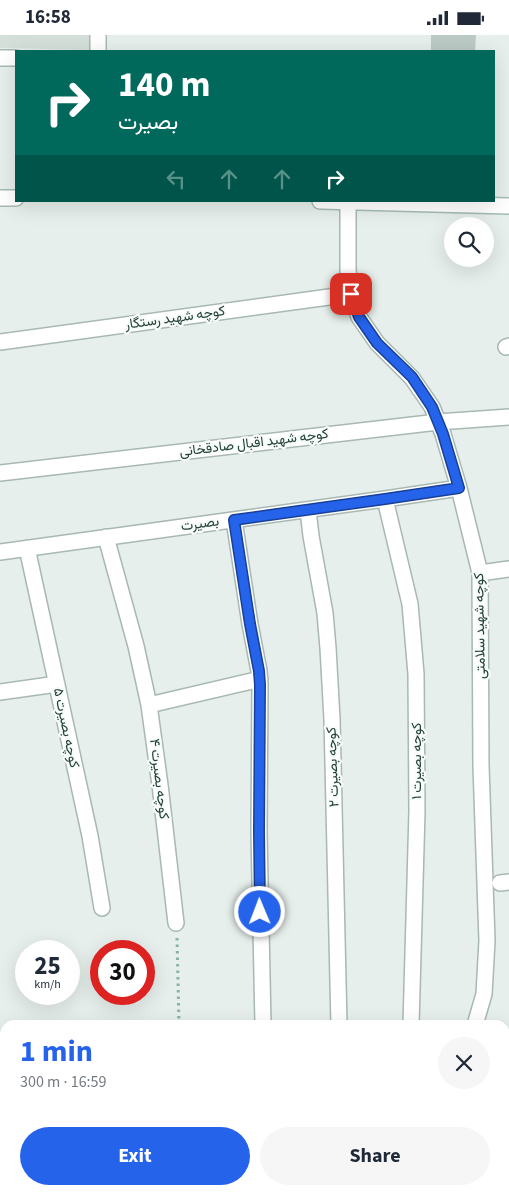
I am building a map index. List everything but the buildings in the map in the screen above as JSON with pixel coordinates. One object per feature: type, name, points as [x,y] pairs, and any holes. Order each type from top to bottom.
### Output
[{"type":"street","points":[[98,35],[98,50]]},
{"type":"street","points":[[0,58],[15,59]]},
{"type":"street","points":[[0,198],[15,198]]},
{"type":"street","name":"کوچه شهید سلامتی","points":[[348,202],[348,270],[351,294],[359,317],[377,343],[412,377],[432,407],[443,434],[459,488],[480,573],[481,766],[487,941],[484,994],[476,1020]]},
{"type":"street","points":[[380,202],[509,206]]},
{"type":"street","name":"کوچه شهید رستگار","points":[[0,341],[351,294]]},
{"type":"street","name":"کوچه شهید اقبال صادقخانی","points":[[0,473],[438,421],[509,417]]},
{"type":"street","name":"بصیرت","points":[[0,552],[459,488]]},
{"type":"street","name":"کوچه بصیرت ۱","points":[[385,499],[410,604],[416,674],[417,811],[411,1020]]},
{"type":"street","name":"کوچه بصیرت ۲","points":[[308,510],[328,647],[333,757],[339,1020]]},
{"type":"street","points":[[234,520],[260,679],[259,832],[263,1020]]},
{"type":"street","name":"کوچه بصیرت ۴","points":[[106,537],[136,646],[149,705],[176,923]]},
{"type":"street","name":"کوچه بصیرت ۵","points":[[27,548],[90,836],[102,908]]},
{"type":"street","points":[[480,573],[509,569]]},
{"type":"street","points":[[149,705],[260,679]]},
{"type":"street","points":[[0,692],[57,684]]},
{"type":"path","points":[[176,923],[179,1020]]},
{"type":"shaded area","points":[[0,35],[92,35],[92,50],[0,48]]},
{"type":"route","points":[[260,912],[260,685],[234,520],[459,488],[443,434],[432,407],[412,377],[377,343],[359,317],[351,294]]}]
